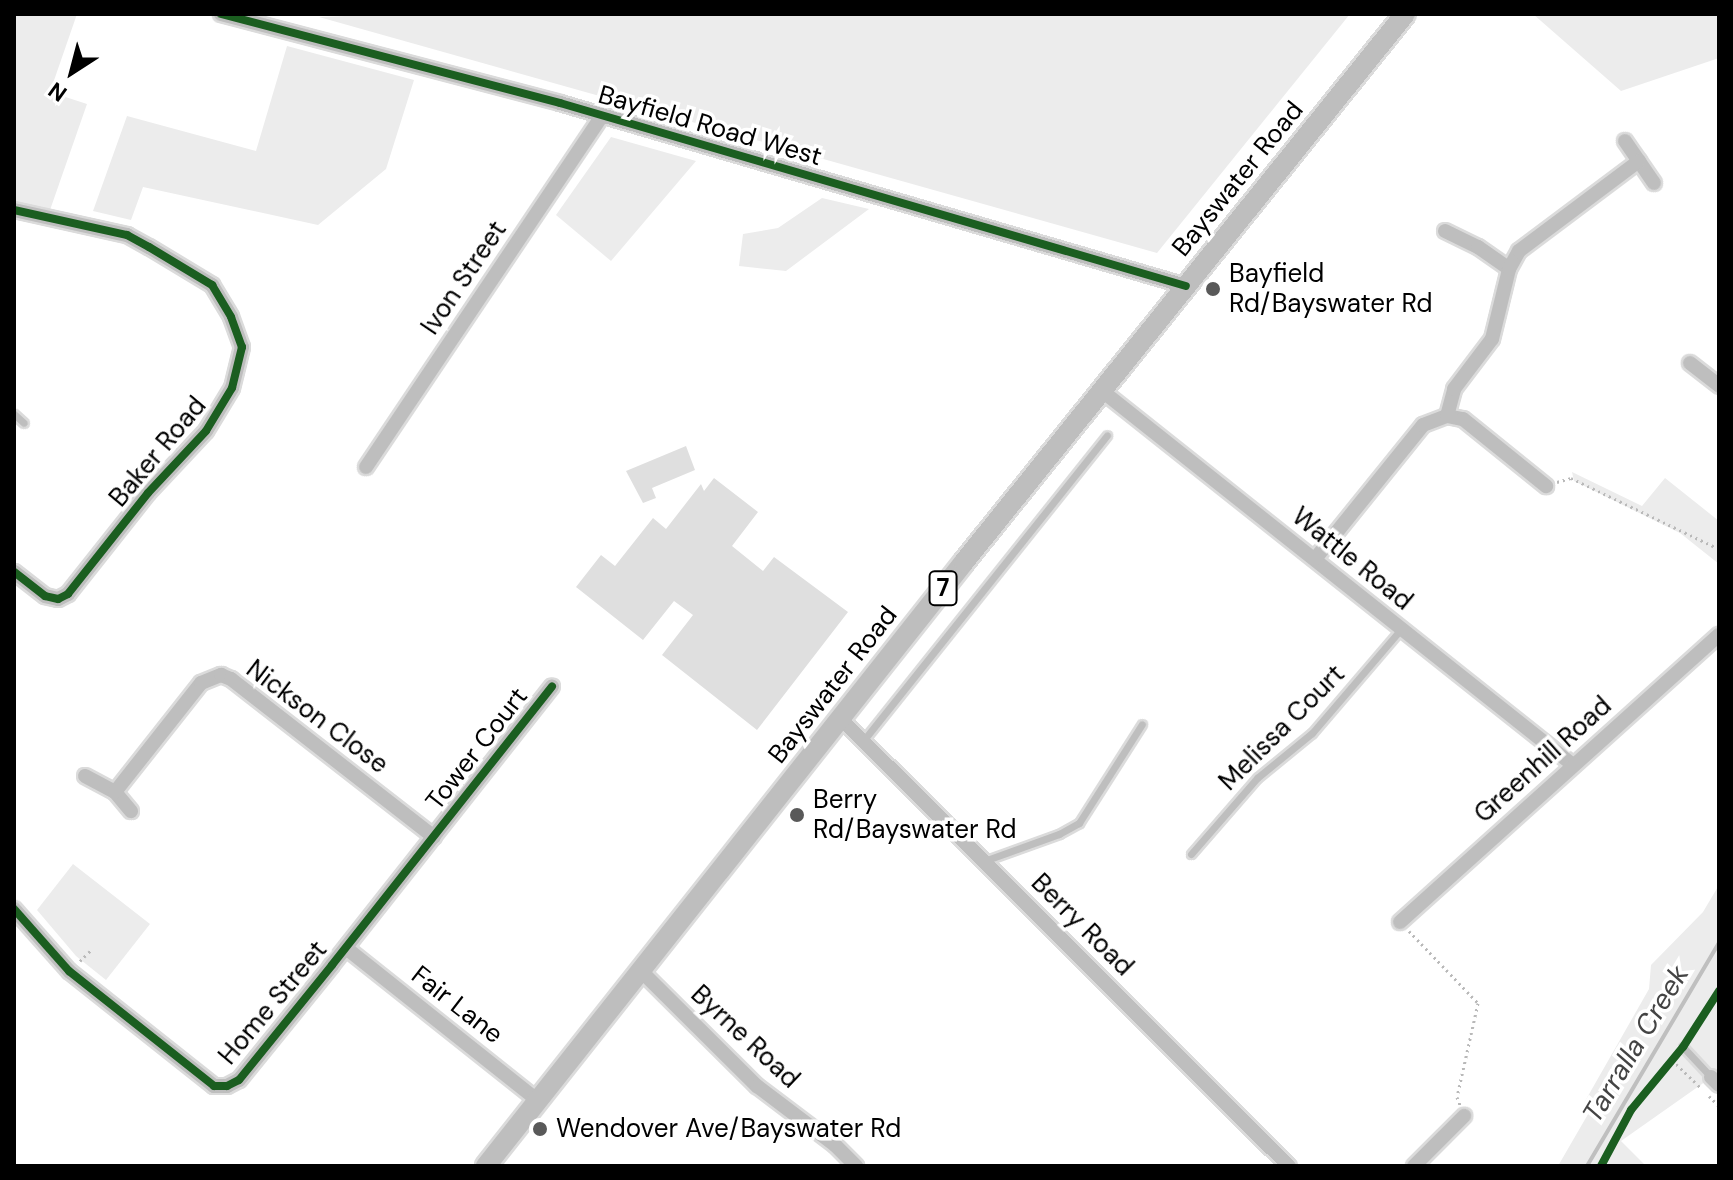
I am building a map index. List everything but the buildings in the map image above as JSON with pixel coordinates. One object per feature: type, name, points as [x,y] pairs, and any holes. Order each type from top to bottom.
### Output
[{"type":"main road","name":"Bayswater Road","points":[[495,1162],[537,1100],[640,970],[1101,390],[1405,14]]},
{"type":"street","name":"Bayfield Road West","points":[[221,14],[602,116],[1186,286]]},
{"type":"street","name":"Ivon Street","points":[[366,467],[602,116]]},
{"type":"street","points":[[1625,141],[1654,183]]},
{"type":"street","points":[[1447,416],[1454,389],[1492,339],[1509,269],[1519,251],[1639,161]]},
{"type":"street","name":"Baker Road","points":[[14,210],[127,235],[160,253],[212,285],[231,317],[242,347],[232,388],[206,431],[148,493],[68,594],[58,599],[45,596],[14,572]]},
{"type":"street","points":[[1445,231],[1478,247],[1509,269]]},
{"type":"street","points":[[1690,363],[1719,386]]},
{"type":"street","name":"Wattle Road","points":[[1101,390],[1573,765]]},
{"type":"street","points":[[1315,559],[1423,425],[1447,416],[1463,419],[1546,486]]},
{"type":"street","name":"Greenhill Road","points":[[1400,922],[1719,635]]},
{"type":"street","name":"Nickson Close","points":[[115,792],[201,683],[221,675],[231,679],[434,837]]},
{"type":"street","name":"Tower Court","points":[[434,837],[552,686]]},
{"type":"street","name":"Berry Road","points":[[840,718],[1289,1166]]},
{"type":"street","points":[[85,776],[115,792],[131,811]]},
{"type":"street","name":"Home Street","points":[[14,909],[69,971],[214,1086],[227,1086],[239,1080],[434,837]]},
{"type":"street","name":"Fair Lane","points":[[346,948],[537,1100]]},
{"type":"street","name":"Byrne Road","points":[[640,970],[757,1086],[835,1145],[856,1166]]},
{"type":"street","points":[[1414,1166],[1464,1116]]},
{"type":"lane","points":[[14,414],[24,423]]},
{"type":"lane","points":[[863,741],[1107,435]]},
{"type":"lane","name":"Melissa Court","points":[[1191,854],[1257,778],[1312,733],[1401,629]]},
{"type":"lane","points":[[984,861],[1059,834],[1079,823],[1142,724]]},
{"type":"lane","points":[[1683,1047],[1715,1081]]},
{"type":"path","points":[[1546,486],[1571,478],[1719,549]]},
{"type":"path","points":[[1400,922],[1478,1003],[1457,1097],[1464,1116]]},
{"type":"path","points":[[77,964],[92,949]]},
{"type":"path","points":[[1663,1070],[1683,1047]]},
{"type":"path","points":[[1672,1060],[1719,1106]]},
{"type":"shaded area","points":[[14,14],[77,14],[50,92],[87,104],[50,210],[14,205]]},
{"type":"shaded area","points":[[399,14],[1350,14],[1157,253],[319,17]]},
{"type":"shaded area","points":[[1533,14],[1719,14],[1719,58],[1621,91]]},
{"type":"shaded area","points":[[287,46],[414,80],[386,169],[318,225],[143,187],[131,220],[93,211],[127,116],[256,151]]},
{"type":"shaded area","points":[[611,137],[696,161],[611,261],[556,215]]},
{"type":"shaded area","points":[[822,198],[869,209],[786,271],[739,266],[743,234],[778,228]]},
{"type":"shaded area","points":[[1572,472],[1642,506],[1665,478],[1719,521],[1719,564],[1680,533],[1574,481]]},
{"type":"shaded area","points":[[73,864],[150,924],[106,980],[76,956],[37,910]]},
{"type":"shaded area","points":[[1719,885],[1719,1072],[1621,1141],[1646,1166],[1558,1166],[1591,1109],[1584,1103],[1649,989],[1651,965],[1703,912]]},
{"type":"waterway","name":"Tarralla Creek","points":[[1587,1166],[1719,943]]},
{"type":"cycle path","points":[[221,14],[560,103],[1186,286]]},
{"type":"cycle path","points":[[14,210],[127,235],[149,247],[212,285],[231,317],[242,347],[232,388],[206,431],[148,493],[68,594],[58,599],[45,596],[14,572]]},
{"type":"cycle path","points":[[14,909],[69,971],[214,1086],[227,1086],[239,1080],[552,686]]},
{"type":"cycle path","points":[[1601,1166],[1631,1110],[1683,1047],[1719,991]]},
{"type":"place","name":"Bayfield Rd/Bayswater Rd","points":[[1213,289]]},
{"type":"place","name":"Berry Rd/Bayswater Rd","points":[[797,815]]},
{"type":"place","name":"Wendover Ave/Bayswater Rd","points":[[540,1129]]}]
